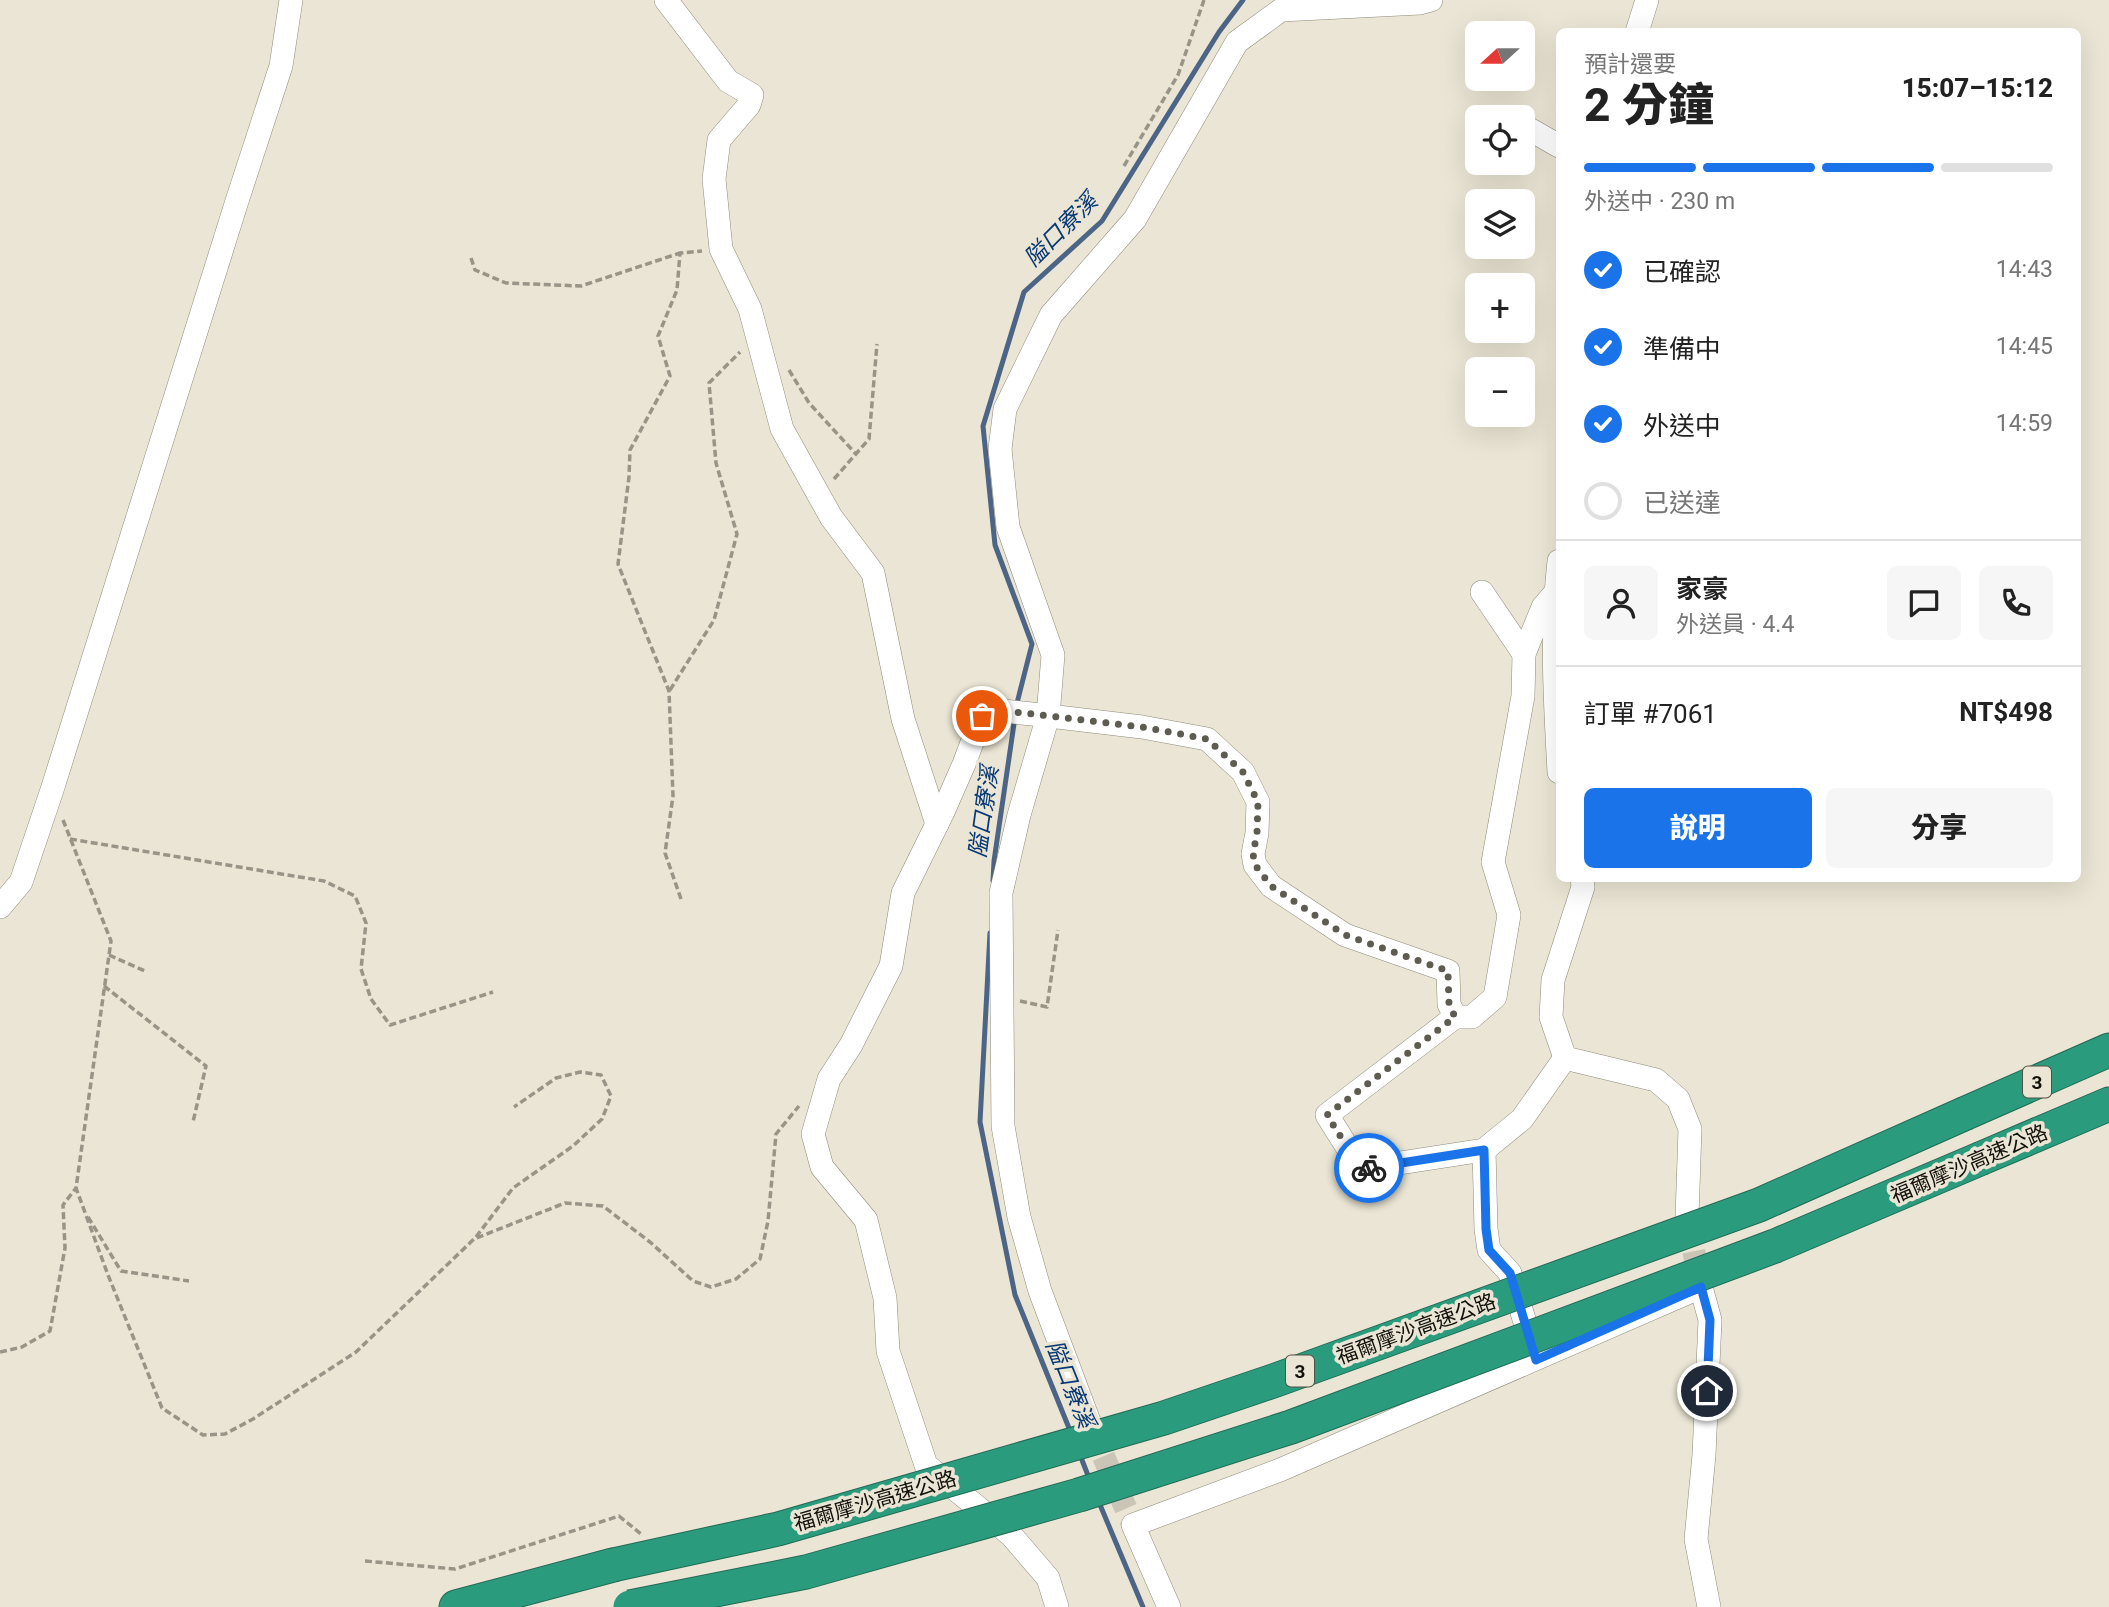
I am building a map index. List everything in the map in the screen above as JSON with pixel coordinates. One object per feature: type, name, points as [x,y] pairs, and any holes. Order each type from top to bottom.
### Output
[{"type":"highway","name":"福爾摩沙高速公路","points":[[456,1607],[613,1565],[778,1529],[1164,1418],[1759,1205],[2109,1050]]},
{"type":"highway","name":"福爾摩沙高速公路","points":[[630,1607],[806,1572],[1079,1494],[1291,1427],[1775,1246],[2109,1104]]},
{"type":"lane","points":[[0,907],[21,882],[52,790],[281,66],[291,0]]},
{"type":"lane","points":[[666,0],[728,81],[752,95],[749,105],[719,140],[714,179],[722,249],[750,309],[782,429],[831,517],[873,573],[903,719],[937,824]]},
{"type":"lane","points":[[1090,1424],[1040,1291],[1019,1217],[1003,1126],[1000,893],[1053,655],[1008,527],[1000,449],[1005,410],[1051,315],[1135,219],[1237,42],[1281,10],[1358,3],[1420,3],[1431,0]]},
{"type":"lane","points":[[1638,28],[1647,0]]},
{"type":"lane","points":[[1535,132],[1556,144]]},
{"type":"lane","points":[[1556,585],[1556,706]]},
{"type":"lane","points":[[1482,592],[1524,654]]},
{"type":"lane","points":[[1555,593],[1543,607],[1524,654],[1523,696],[1493,862],[1509,915],[1495,997],[1472,1017],[1455,1017],[1327,1115],[1361,1169],[1484,1150],[1521,1119],[1565,1058]]},
{"type":"lane","points":[[1057,1607],[1048,1578],[1011,1535],[926,1465],[888,1351],[885,1298],[866,1220],[822,1167],[813,1134],[829,1079],[851,1045],[891,966],[903,893],[964,764],[982,716],[994,710],[1142,727],[1207,739],[1243,772],[1258,802],[1253,854],[1255,865],[1271,886],[1345,935],[1448,971],[1449,1004],[1455,1017]]},
{"type":"lane","points":[[1565,1058],[1551,1017],[1553,980],[1582,882]]},
{"type":"lane","points":[[1565,1058],[1657,1080],[1678,1099],[1690,1129],[1687,1217]]},
{"type":"lane","points":[[1484,1150],[1489,1250],[1510,1273],[1536,1360]]},
{"type":"lane","points":[[1169,1607],[1133,1525],[1280,1470],[1701,1287],[1710,1320],[1704,1455],[1696,1539],[1709,1607]]},
{"type":"path","points":[[1124,166],[1178,75],[1204,0]]},
{"type":"path","points":[[471,258],[475,270],[506,283],[581,286],[680,253],[722,249]]},
{"type":"path","points":[[680,253],[677,290],[658,336],[670,376],[630,450],[618,564],[669,691],[673,796],[665,853],[681,899]]},
{"type":"path","points":[[820,496],[869,439],[877,344]]},
{"type":"path","points":[[669,691],[714,620],[737,534],[716,463],[709,383],[745,347],[761,345],[784,362],[809,403],[855,453]]},
{"type":"path","points":[[52,790],[111,940],[76,1188],[122,1313],[162,1408],[203,1435],[225,1434],[356,1352],[474,1239],[513,1188],[573,1146],[602,1119],[611,1096],[601,1075],[580,1072],[556,1078],[514,1107]]},
{"type":"path","points":[[70,839],[324,881],[355,895],[366,923],[362,969],[371,999],[390,1026],[493,992]]},
{"type":"path","points":[[1001,998],[1047,1007],[1058,930]]},
{"type":"path","points":[[109,955],[147,972]]},
{"type":"path","points":[[104,986],[206,1066],[193,1122]]},
{"type":"path","points":[[474,1239],[565,1203],[603,1206],[650,1242],[693,1281],[711,1287],[736,1279],[760,1259],[768,1221],[776,1134],[802,1103]]},
{"type":"path","points":[[0,1352],[22,1347],[50,1331],[65,1248],[63,1205],[76,1188]]},
{"type":"path","points":[[84,1211],[121,1271],[188,1282]]},
{"type":"path","points":[[365,1562],[455,1569],[619,1516],[646,1538]]},
{"type":"waterway","name":"隘口寮溪","points":[[1016,707],[1032,644],[995,545],[983,426],[1024,292],[1102,221],[1219,32],[1243,0]]},
{"type":"waterway","name":"隘口寮溪","points":[[993,881],[1015,717]]},
{"type":"waterway","name":"隘口寮溪","points":[[990,933],[980,1122],[1015,1295],[1071,1433]]},
{"type":"waterway","name":"隘口寮溪","points":[[1080,1455],[1089,1478]]},
{"type":"waterway","name":"隘口寮溪","points":[[1098,1500],[1143,1607]]},
{"type":"tunnel","points":[[1687,1218],[1701,1287]]},
{"type":"tunnel","points":[[1090,1425],[1133,1525]]},
{"type":"way so far","points":[[982,716],[994,710],[1142,727],[1207,739],[1243,772],[1258,802],[1253,854],[1255,865],[1271,886],[1345,935],[1448,971],[1449,1004],[1455,1017],[1327,1115],[1361,1169],[1369,1168]]},
{"type":"route","points":[[1369,1168],[1484,1150],[1489,1250],[1510,1273],[1536,1360],[1701,1287],[1710,1320],[1707,1391]]}]
